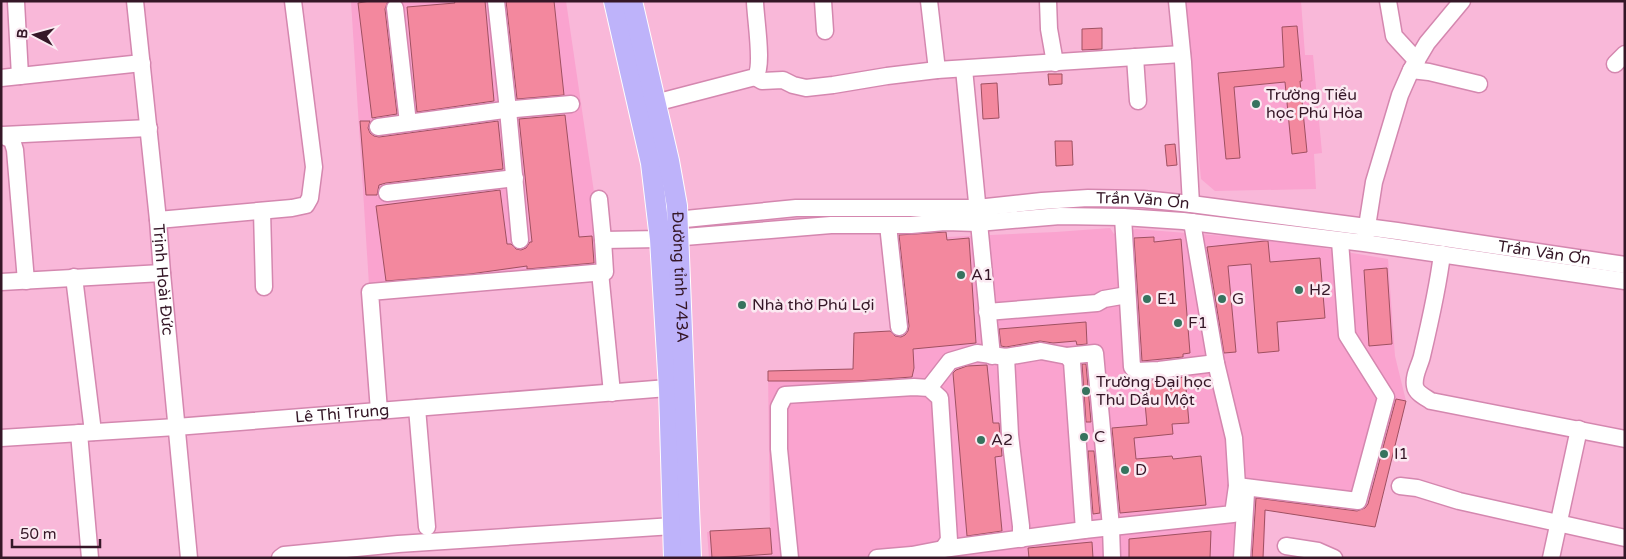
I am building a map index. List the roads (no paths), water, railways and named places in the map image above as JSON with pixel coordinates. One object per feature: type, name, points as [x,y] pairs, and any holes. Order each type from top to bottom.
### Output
[{"type":"main road","name":"Đường tỉnh 743A","points":[[614,1],[651,163],[669,229],[677,388],[691,558]]},
{"type":"main road","name":"Đường tỉnh 743A","points":[[632,1],[678,206],[669,229]]},
{"type":"main road","name":"Đường tỉnh 743A","points":[[674,558],[673,526],[677,388]]},
{"type":"street","points":[[1,3],[24,1]]},
{"type":"street","name":"Trịnh Hoài Đức","points":[[136,1],[189,558]]},
{"type":"street","points":[[158,220],[262,211],[306,205],[310,198],[314,167],[293,1]]},
{"type":"street","points":[[496,1],[520,240]]},
{"type":"street","points":[[655,102],[755,77],[758,74],[755,1]]},
{"type":"street","points":[[823,1],[824,31]]},
{"type":"street","points":[[928,1],[937,70]]},
{"type":"street","points":[[1048,1],[1049,29],[1056,63]]},
{"type":"street","points":[[1177,1],[1191,204]]},
{"type":"street","points":[[1388,1],[1394,36],[1414,66],[1429,72],[1479,84]]},
{"type":"street","points":[[1366,236],[1374,182],[1400,95],[1428,43],[1462,1]]},
{"type":"street","points":[[16,2],[20,76]]},
{"type":"street","points":[[395,8],[408,123]]},
{"type":"street","points":[[755,77],[762,81],[783,80],[806,88],[833,86],[887,76],[937,70],[1182,54]]},
{"type":"street","points":[[1135,57],[1138,101]]},
{"type":"street","points":[[1,78],[142,63]]},
{"type":"street","points":[[964,68],[987,312],[999,356],[1021,526],[1021,539]]},
{"type":"street","points":[[378,127],[571,104]]},
{"type":"street","points":[[2,135],[149,128]]},
{"type":"street","points":[[2,135],[12,140],[15,150],[26,281]]},
{"type":"street","points":[[387,193],[515,178]]},
{"type":"street","name":"Trần Văn Ơn","points":[[669,229],[911,225],[945,222],[1034,201],[1088,198],[1143,199],[1191,204],[1366,236],[1442,254],[1625,281]]},
{"type":"street","points":[[379,411],[370,292],[605,272],[599,199]]},
{"type":"street","name":"Trần Văn Ơn","points":[[669,229],[796,208],[977,215],[1123,217],[1192,222],[1340,240],[1366,236],[1625,265]]},
{"type":"street","points":[[262,211],[264,287]]},
{"type":"street","points":[[1123,217],[1132,367],[1136,371],[1159,370],[1216,363]]},
{"type":"street","points":[[1192,222],[1216,363],[1234,438],[1241,487],[1242,558]]},
{"type":"street","points":[[888,225],[899,327]]},
{"type":"street","points":[[603,240],[669,229]]},
{"type":"street","points":[[1241,487],[1358,501],[1386,397],[1346,335],[1340,240]]},
{"type":"street","points":[[1442,254],[1436,292],[1415,380],[1415,388],[1431,401],[1625,439]]},
{"type":"street","points":[[600,272],[612,393]]},
{"type":"street","points":[[1,282],[162,273]]},
{"type":"street","points":[[74,277],[86,433],[90,558]]},
{"type":"street","points":[[987,312],[1097,303],[1104,299],[1127,295]]},
{"type":"street","points":[[929,388],[950,361],[977,353],[999,356],[1041,351],[1067,356],[1095,353],[1111,527],[1112,558]]},
{"type":"street","points":[[1067,356],[1072,362],[1084,530]]},
{"type":"street","points":[[790,558],[780,449],[779,407],[785,395],[914,387],[929,388],[940,398],[949,540],[943,549]]},
{"type":"street","name":"Lê Thị Trung","points":[[1,438],[176,427],[677,388]]},
{"type":"street","points":[[417,408],[427,527]]},
{"type":"street","points":[[1551,558],[1560,523],[1578,429]]},
{"type":"street","points":[[1400,486],[1417,488],[1458,501],[1625,538]]},
{"type":"street","points":[[877,558],[912,555],[1084,530],[1233,514],[1241,487]]},
{"type":"street","points":[[280,558],[284,555],[398,544],[673,526]]},
{"type":"street","points":[[1286,546],[1318,551],[1334,558]]},
{"type":"place","name":"Trường Tiểu học Phú Hòa","points":[[1256,104]]},
{"type":"place","name":"A1","points":[[961,275]]},
{"type":"place","name":"H2","points":[[1299,290]]},
{"type":"place","name":"E1","points":[[1147,299]]},
{"type":"place","name":"G","points":[[1222,299]]},
{"type":"place","name":"Nhà thờ Phú Lợi","points":[[742,305]]},
{"type":"place","name":"F1","points":[[1178,323]]},
{"type":"place","name":"Trường Đại học Thủ Dầu Một","points":[[1086,391]]},
{"type":"place","name":"C","points":[[1084,437]]},
{"type":"place","name":"A2","points":[[981,440]]},
{"type":"place","name":"I1","points":[[1384,454]]},
{"type":"place","name":"D","points":[[1125,470]]}]
